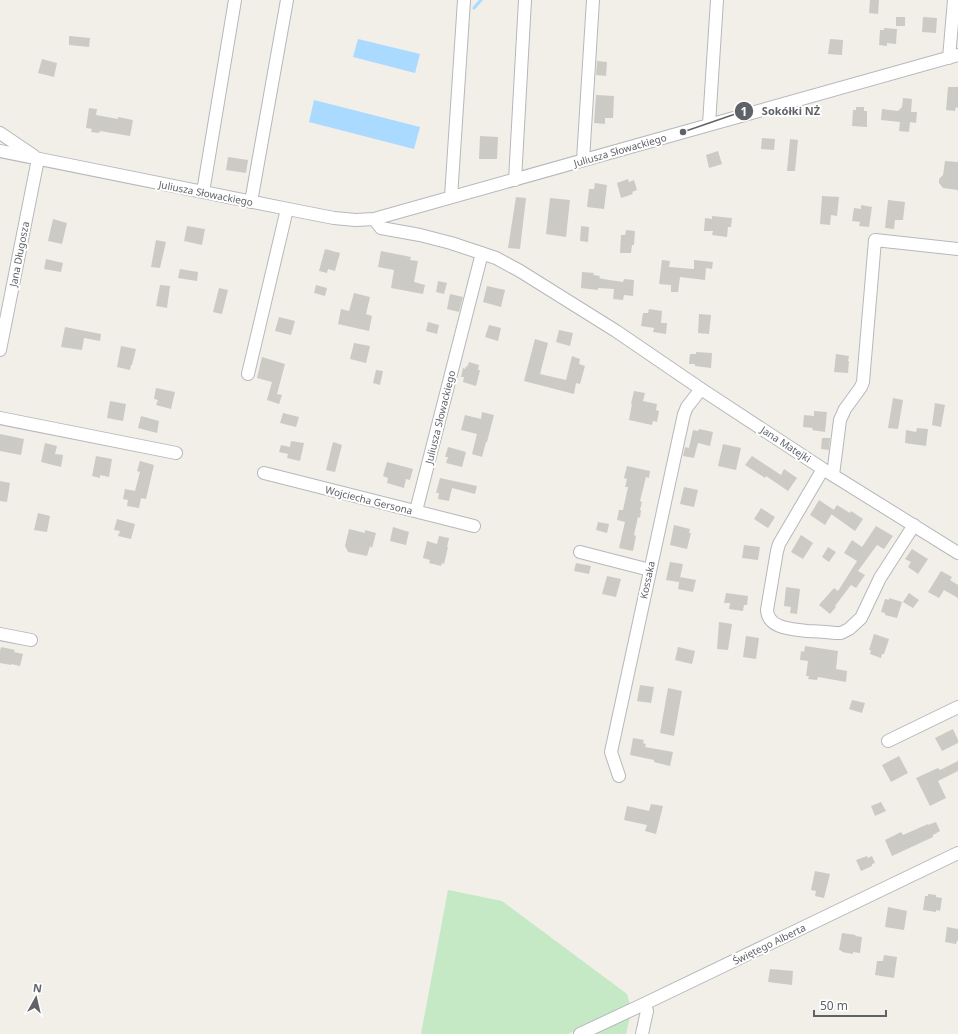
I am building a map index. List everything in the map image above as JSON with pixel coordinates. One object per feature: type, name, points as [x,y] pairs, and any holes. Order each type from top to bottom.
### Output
[{"type":"street","points":[[203,192],[235,0]]},
{"type":"street","points":[[251,202],[287,0]]},
{"type":"street","points":[[451,197],[464,0]]},
{"type":"street","points":[[515,180],[525,0]]},
{"type":"street","points":[[583,160],[593,0]]},
{"type":"street","points":[[709,124],[717,0]]},
{"type":"street","points":[[954,0],[954,56]]},
{"type":"street","name":"Juliusza Słowackiego","points":[[0,151],[287,209],[348,220],[374,219],[954,56]]},
{"type":"street","points":[[0,133],[38,159]]},
{"type":"street","name":"Jana Długosza","points":[[0,350],[38,159]]},
{"type":"street","points":[[248,374],[287,209]]},
{"type":"street","points":[[374,219],[381,228],[420,235],[452,243],[482,253]]},
{"type":"street","points":[[833,475],[840,420],[849,402],[858,392],[862,384],[875,240],[958,249]]},
{"type":"street","name":"Juliusza Słowackiego","points":[[416,511],[482,253]]},
{"type":"street","name":"Jana Matejki","points":[[482,253],[496,258],[520,271],[616,331],[701,389],[822,468],[958,553]]},
{"type":"street","name":"Kossaka","points":[[619,776],[611,752],[684,414],[687,407],[701,389]]},
{"type":"street","points":[[0,418],[176,453]]},
{"type":"street","points":[[822,468],[782,536],[779,544],[767,610],[769,617],[775,624],[786,628],[836,634],[849,629],[861,618],[880,578],[914,525]]},
{"type":"street","name":"Wojciecha Gersona","points":[[264,473],[474,526]]},
{"type":"street","points":[[580,552],[650,570]]},
{"type":"street","points":[[0,634],[31,640]]},
{"type":"street","points":[[888,741],[958,707]]},
{"type":"street","name":"Świętego Alberta","points":[[580,1034],[958,853]]},
{"type":"street","points":[[642,1034],[647,1011],[644,1004]]},
{"type":"green space","points":[[448,890],[502,901],[627,994],[630,1005],[568,1034],[421,1034]]},
{"type":"green space","points":[[630,1017],[626,1034],[594,1034]]},
{"type":"water","points":[[358,39],[420,54],[415,73],[353,57]]},
{"type":"water","points":[[314,100],[420,127],[414,149],[309,122]]},
{"type":"building","points":[[870,0],[879,0],[878,14],[869,13]]},
{"type":"building","points":[[896,17],[905,17],[905,26],[896,26]]},
{"type":"building","points":[[923,17],[937,18],[936,33],[922,32]]},
{"type":"building","points":[[884,28],[897,29],[896,44],[887,43],[887,46],[879,45],[880,30],[884,30]]},
{"type":"building","points":[[69,36],[90,38],[89,47],[69,45]]},
{"type":"building","points":[[830,39],[843,40],[842,55],[828,54]]},
{"type":"building","points":[[42,59],[57,63],[54,77],[38,73]]},
{"type":"building","points":[[597,61],[607,62],[606,76],[596,75]]},
{"type":"building","points":[[948,87],[958,87],[958,108],[956,107],[955,111],[946,110]]},
{"type":"building","points":[[596,95],[614,96],[613,118],[605,118],[605,124],[594,123]]},
{"type":"building","points":[[903,98],[912,99],[911,112],[917,112],[916,123],[910,122],[909,132],[899,131],[900,122],[881,120],[882,109],[898,111],[902,107]]},
{"type":"building","points":[[856,107],[864,107],[864,111],[867,111],[867,127],[852,126],[853,110],[856,110]]},
{"type":"building","points":[[89,108],[97,109],[96,115],[133,120],[130,136],[100,131],[99,133],[91,132],[92,129],[86,128]]},
{"type":"building","points":[[480,136],[498,137],[497,159],[479,159]]},
{"type":"building","points":[[762,138],[775,139],[774,150],[761,149]]},
{"type":"building","points":[[790,139],[798,140],[795,171],[787,171]]},
{"type":"building","points":[[718,151],[722,164],[709,168],[706,155]]},
{"type":"building","points":[[228,157],[248,160],[246,173],[226,170]]},
{"type":"building","points":[[945,161],[958,162],[958,190],[943,188],[939,183],[939,179],[943,175]]},
{"type":"building","points":[[628,179],[629,182],[634,180],[637,190],[632,192],[633,194],[621,198],[617,183]]},
{"type":"building","points":[[595,183],[607,185],[604,209],[587,207],[589,189],[594,189]]},
{"type":"building","points":[[822,196],[839,197],[837,216],[831,215],[830,225],[820,224]]},
{"type":"building","points":[[516,197],[526,198],[520,249],[508,248]]},
{"type":"building","points":[[550,198],[570,200],[566,237],[546,234]]},
{"type":"building","points":[[888,200],[905,202],[903,220],[895,220],[894,229],[885,228]]},
{"type":"building","points":[[861,205],[872,207],[869,227],[859,226],[860,222],[852,221],[854,208],[861,209]]},
{"type":"building","points":[[712,216],[732,218],[731,227],[728,227],[727,237],[712,235],[713,231],[704,231],[705,218],[712,219]]},
{"type":"building","points":[[53,219],[67,223],[62,244],[48,241]]},
{"type":"building","points":[[187,226],[205,229],[202,245],[184,241]]},
{"type":"building","points":[[581,226],[589,227],[588,242],[580,241]]},
{"type":"building","points":[[626,230],[635,231],[634,245],[632,245],[631,253],[620,253],[621,235],[625,235]]},
{"type":"building","points":[[156,240],[166,242],[160,268],[151,267]]},
{"type":"building","points":[[325,249],[340,253],[335,271],[328,269],[327,273],[319,271]]},
{"type":"building","points":[[381,251],[411,257],[410,260],[418,261],[414,282],[425,285],[423,294],[391,288],[394,270],[378,267]]},
{"type":"building","points":[[46,259],[63,263],[61,272],[44,269]]},
{"type":"building","points":[[662,260],[670,261],[669,267],[694,269],[694,260],[713,262],[712,269],[706,268],[705,280],[680,277],[678,292],[671,292],[671,285],[659,284]]},
{"type":"building","points":[[180,269],[198,272],[197,281],[178,278]]},
{"type":"building","points":[[582,272],[594,273],[593,275],[600,276],[599,278],[603,279],[623,282],[624,279],[634,280],[633,296],[624,295],[623,300],[613,299],[614,289],[598,288],[598,290],[581,288]]},
{"type":"building","points":[[438,281],[447,283],[444,294],[436,292]]},
{"type":"building","points":[[160,285],[170,286],[167,308],[156,306]]},
{"type":"building","points":[[316,285],[327,288],[325,296],[314,293]]},
{"type":"building","points":[[487,286],[505,290],[501,307],[483,302]]},
{"type":"building","points":[[219,288],[228,290],[222,314],[213,312]]},
{"type":"building","points":[[354,293],[370,297],[366,314],[372,316],[369,331],[338,324],[341,309],[349,311]]},
{"type":"building","points":[[450,294],[463,297],[459,312],[447,309]]},
{"type":"building","points":[[649,309],[662,311],[661,323],[667,323],[666,334],[653,332],[654,328],[641,326],[643,313],[648,313]]},
{"type":"building","points":[[699,314],[711,315],[709,334],[698,333]]},
{"type":"building","points":[[279,317],[295,321],[291,335],[275,331]]},
{"type":"building","points":[[428,322],[439,325],[437,334],[426,331]]},
{"type":"building","points":[[489,325],[501,328],[498,341],[485,337]]},
{"type":"building","points":[[65,327],[101,334],[100,341],[84,338],[82,350],[61,347]]},
{"type":"building","points":[[559,330],[573,333],[570,346],[556,342]]},
{"type":"building","points":[[535,339],[548,343],[540,374],[566,380],[572,356],[580,359],[579,364],[585,366],[580,384],[576,383],[574,394],[524,381]]},
{"type":"building","points":[[354,343],[370,346],[366,363],[350,359]]},
{"type":"building","points":[[121,346],[136,349],[130,370],[117,367]]},
{"type":"building","points":[[696,352],[712,353],[711,368],[689,364],[690,354],[696,354]]},
{"type":"building","points":[[836,354],[849,356],[848,373],[834,372]]},
{"type":"building","points":[[262,357],[285,364],[277,394],[282,395],[279,404],[267,400],[272,382],[257,378]]},
{"type":"building","points":[[469,362],[479,365],[478,370],[480,370],[476,386],[463,382],[464,377],[461,377],[463,368],[465,369],[466,366],[467,367]]},
{"type":"building","points":[[376,370],[383,371],[380,385],[373,383]]},
{"type":"building","points":[[156,388],[175,392],[171,409],[156,405],[158,400],[154,399]]},
{"type":"building","points":[[634,391],[645,393],[643,401],[657,404],[656,410],[659,411],[657,422],[653,421],[652,425],[629,420]]},
{"type":"building","points":[[893,398],[903,400],[898,429],[888,428]]},
{"type":"building","points":[[110,401],[126,404],[123,421],[107,418]]},
{"type":"building","points":[[935,403],[945,405],[941,427],[932,425]]},
{"type":"building","points":[[814,411],[827,412],[825,432],[812,430],[813,428],[803,427],[804,415],[814,416]]},
{"type":"building","points":[[482,412],[494,415],[482,457],[472,454],[477,434],[461,430],[465,415],[481,419]]},
{"type":"building","points":[[283,413],[299,417],[296,427],[280,423]]},
{"type":"building","points":[[141,416],[159,421],[157,433],[138,428]]},
{"type":"building","points":[[917,428],[928,429],[926,446],[905,443],[906,430],[916,432]]},
{"type":"building","points":[[699,429],[713,432],[710,446],[698,443],[694,458],[683,456],[685,447],[689,448],[693,430],[698,431]]},
{"type":"building","points":[[0,434],[24,439],[21,455],[0,451]]},
{"type":"building","points":[[822,438],[830,438],[829,450],[821,449]]},
{"type":"building","points":[[291,441],[304,443],[300,461],[287,458],[288,454],[279,452],[281,445],[290,447]]},
{"type":"building","points":[[333,442],[342,445],[335,472],[326,470]]},
{"type":"building","points":[[45,443],[57,446],[55,454],[63,455],[61,467],[41,462]]},
{"type":"building","points":[[723,444],[741,448],[736,470],[718,466]]},
{"type":"building","points":[[448,447],[466,452],[462,467],[446,463],[448,457],[445,457]]},
{"type":"building","points":[[96,456],[112,459],[109,477],[100,475],[100,478],[92,476]]},
{"type":"building","points":[[752,456],[781,475],[784,469],[797,478],[788,491],[766,476],[765,478],[745,465]]},
{"type":"building","points":[[140,461],[154,465],[146,499],[141,498],[139,508],[127,506],[128,500],[123,499],[125,489],[135,491],[140,472],[137,471]]},
{"type":"building","points":[[387,462],[413,469],[410,480],[406,479],[404,488],[387,483],[388,478],[383,476]]},
{"type":"building","points":[[627,466],[650,471],[649,478],[646,477],[640,501],[642,502],[640,518],[638,517],[634,535],[636,536],[633,551],[619,548],[625,522],[617,520],[619,510],[623,510],[628,487],[625,487],[627,479],[624,478]]},
{"type":"building","points":[[440,478],[477,486],[475,494],[452,488],[449,501],[438,499],[439,493],[436,493]]},
{"type":"building","points":[[0,481],[10,483],[7,502],[0,501]]},
{"type":"building","points":[[684,487],[698,490],[694,507],[680,504]]},
{"type":"building","points":[[819,500],[834,510],[825,525],[810,515]]},
{"type":"building","points":[[837,505],[850,513],[851,511],[863,519],[855,531],[831,514]]},
{"type":"building","points":[[761,508],[775,517],[768,528],[754,519]]},
{"type":"building","points":[[38,513],[50,516],[47,532],[34,530]]},
{"type":"building","points":[[117,519],[135,524],[131,539],[118,536],[120,531],[114,530]]},
{"type":"building","points":[[598,522],[609,524],[607,533],[596,530]]},
{"type":"building","points":[[674,525],[690,529],[689,533],[691,533],[687,549],[670,545]]},
{"type":"building","points":[[876,526],[893,536],[884,549],[877,545],[858,571],[865,575],[856,588],[851,585],[830,614],[819,605],[834,588],[838,591],[857,561],[844,553],[852,540],[862,547]]},
{"type":"building","points":[[393,527],[409,532],[406,545],[390,541]]},
{"type":"building","points":[[349,529],[365,533],[365,530],[376,533],[372,548],[370,546],[367,556],[348,552],[345,546]]},
{"type":"building","points":[[801,535],[813,543],[803,559],[791,552]]},
{"type":"building","points":[[439,536],[449,538],[444,564],[442,563],[441,566],[429,563],[430,560],[423,558],[427,541],[437,544]]},
{"type":"building","points":[[744,545],[760,547],[758,560],[742,558]]},
{"type":"building","points":[[828,547],[836,552],[829,562],[822,557]]},
{"type":"building","points":[[912,549],[928,559],[918,574],[908,567],[911,562],[905,559]]},
{"type":"building","points":[[670,562],[683,564],[679,582],[666,580]]},
{"type":"building","points":[[576,563],[591,566],[589,574],[574,571]]},
{"type":"building","points":[[941,571],[952,577],[950,580],[958,585],[958,598],[944,590],[939,598],[928,592]]},
{"type":"building","points":[[607,576],[621,579],[616,597],[602,594]]},
{"type":"building","points":[[680,577],[696,580],[693,592],[678,589]]},
{"type":"building","points":[[786,587],[800,589],[797,614],[790,613],[791,607],[784,606]]},
{"type":"building","points":[[726,593],[748,596],[747,605],[744,605],[743,611],[729,609],[730,603],[724,603]]},
{"type":"building","points":[[909,593],[919,600],[913,608],[903,602]]},
{"type":"building","points":[[889,598],[902,602],[897,618],[885,615],[885,613],[881,612],[885,599],[889,600]]},
{"type":"building","points":[[719,622],[732,624],[728,650],[717,649]]},
{"type":"building","points":[[874,634],[889,639],[884,654],[882,654],[881,658],[870,654],[871,650],[869,650]]},
{"type":"building","points":[[746,636],[759,638],[756,659],[743,657]]},
{"type":"building","points":[[805,646],[838,651],[836,669],[847,671],[846,682],[818,677],[817,680],[808,679],[809,676],[806,676],[808,661],[800,660],[801,651],[804,652]]},
{"type":"building","points":[[1,647],[15,650],[14,652],[23,654],[20,666],[0,663]]},
{"type":"building","points":[[678,647],[695,651],[692,664],[675,660]]},
{"type":"building","points":[[640,685],[654,687],[651,703],[637,701]]},
{"type":"building","points":[[668,688],[682,691],[674,736],[660,733]]},
{"type":"building","points":[[852,700],[865,703],[862,713],[849,709]]},
{"type":"building","points":[[953,729],[958,743],[942,751],[935,738]]},
{"type":"building","points":[[633,738],[644,740],[643,743],[646,744],[645,747],[673,752],[670,766],[654,762],[654,760],[630,755]]},
{"type":"building","points":[[899,756],[908,773],[891,782],[882,765]]},
{"type":"building","points":[[958,761],[958,771],[938,781],[946,798],[930,806],[916,778],[938,768],[940,770]]},
{"type":"building","points":[[881,802],[886,811],[875,816],[871,806]]},
{"type":"building","points":[[651,804],[663,806],[656,834],[645,831],[647,825],[624,820],[627,806],[649,811]]},
{"type":"building","points":[[936,822],[940,831],[933,835],[933,837],[892,856],[885,840],[901,832],[903,835]]},
{"type":"building","points":[[867,856],[868,858],[872,856],[875,863],[861,871],[856,860]]},
{"type":"building","points":[[815,871],[830,874],[824,898],[815,896],[816,891],[811,890]]},
{"type":"building","points":[[928,894],[936,895],[936,897],[942,898],[940,911],[936,910],[936,912],[923,910],[925,896],[928,896]]},
{"type":"building","points":[[888,907],[907,911],[904,930],[885,927]]},
{"type":"building","points":[[947,927],[958,929],[958,941],[956,944],[945,942]]},
{"type":"building","points":[[842,933],[862,937],[860,953],[853,952],[853,954],[839,950]]},
{"type":"building","points":[[884,955],[897,957],[894,978],[875,975],[877,961],[883,961]]},
{"type":"building","points":[[770,969],[793,971],[792,985],[768,982]]},
{"type":"waterway","points":[[474,8],[481,0]]},
{"type":"place","name":"Sokółki NŻ","points":[[683,132]]}]
